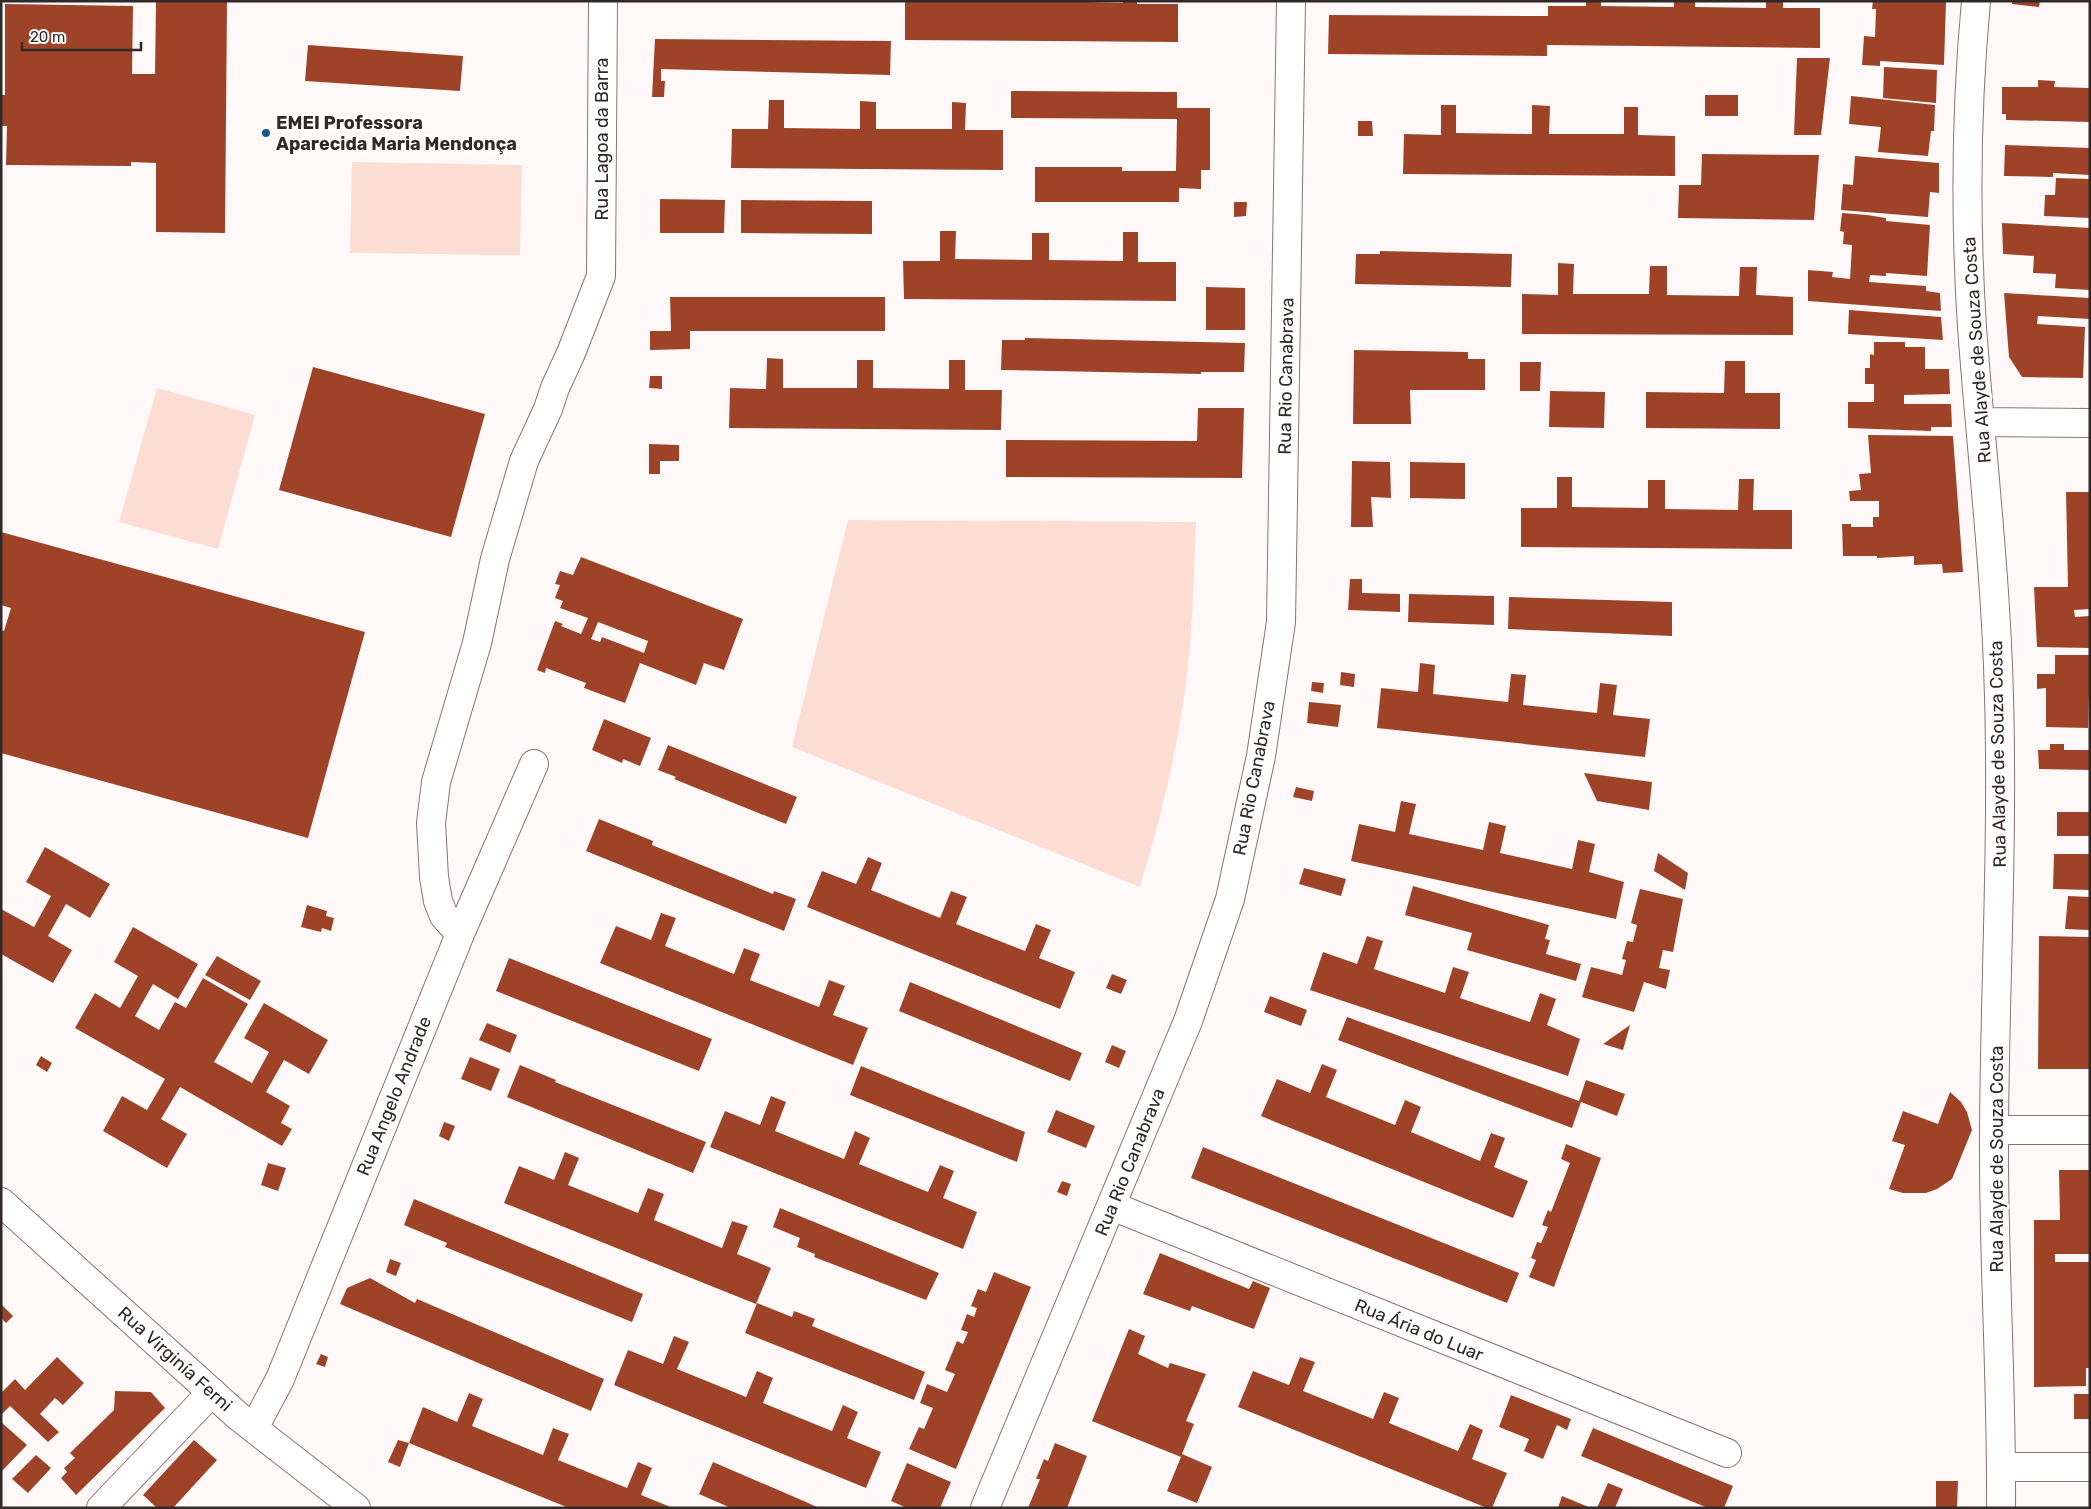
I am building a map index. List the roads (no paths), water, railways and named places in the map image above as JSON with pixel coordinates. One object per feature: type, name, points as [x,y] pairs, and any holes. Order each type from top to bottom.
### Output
[{"type":"street","name":"Rua Lagoa da Barra","points":[[460,934],[444,916],[438,901],[431,852],[431,823],[436,782],[477,643],[496,559],[524,460],[548,409],[601,276],[603,1]]},
{"type":"street","name":"Rua Rio Canabrava","points":[[985,1508],[1188,1021],[1230,899],[1264,737],[1281,622],[1286,433],[1291,1]]},
{"type":"street","name":"Rua Alayde de Souza Costa","points":[[1976,1],[1972,43],[1968,189],[1972,323],[1989,521],[1999,696],[2001,873],[1994,1130],[2002,1467],[2001,1508]]},
{"type":"street","points":[[1980,422],[2090,423]]},
{"type":"street","name":"Rua Angelo Andrade","points":[[254,1428],[280,1379],[460,934],[534,764]]},
{"type":"street","points":[[1994,1130],[2090,1130]]},
{"type":"street","name":"Rua Virginía Ferni","points":[[1,1202],[212,1392],[254,1428],[356,1508]]},
{"type":"street","name":"Rua Ária do Luar","points":[[1112,1206],[1727,1453]]},
{"type":"street","points":[[101,1508],[212,1392]]},
{"type":"street","points":[[2002,1467],[2090,1467]]},
{"type":"place","name":"EMEI Professora Aparecida Maria Mendonça","points":[[266,133]]}]
